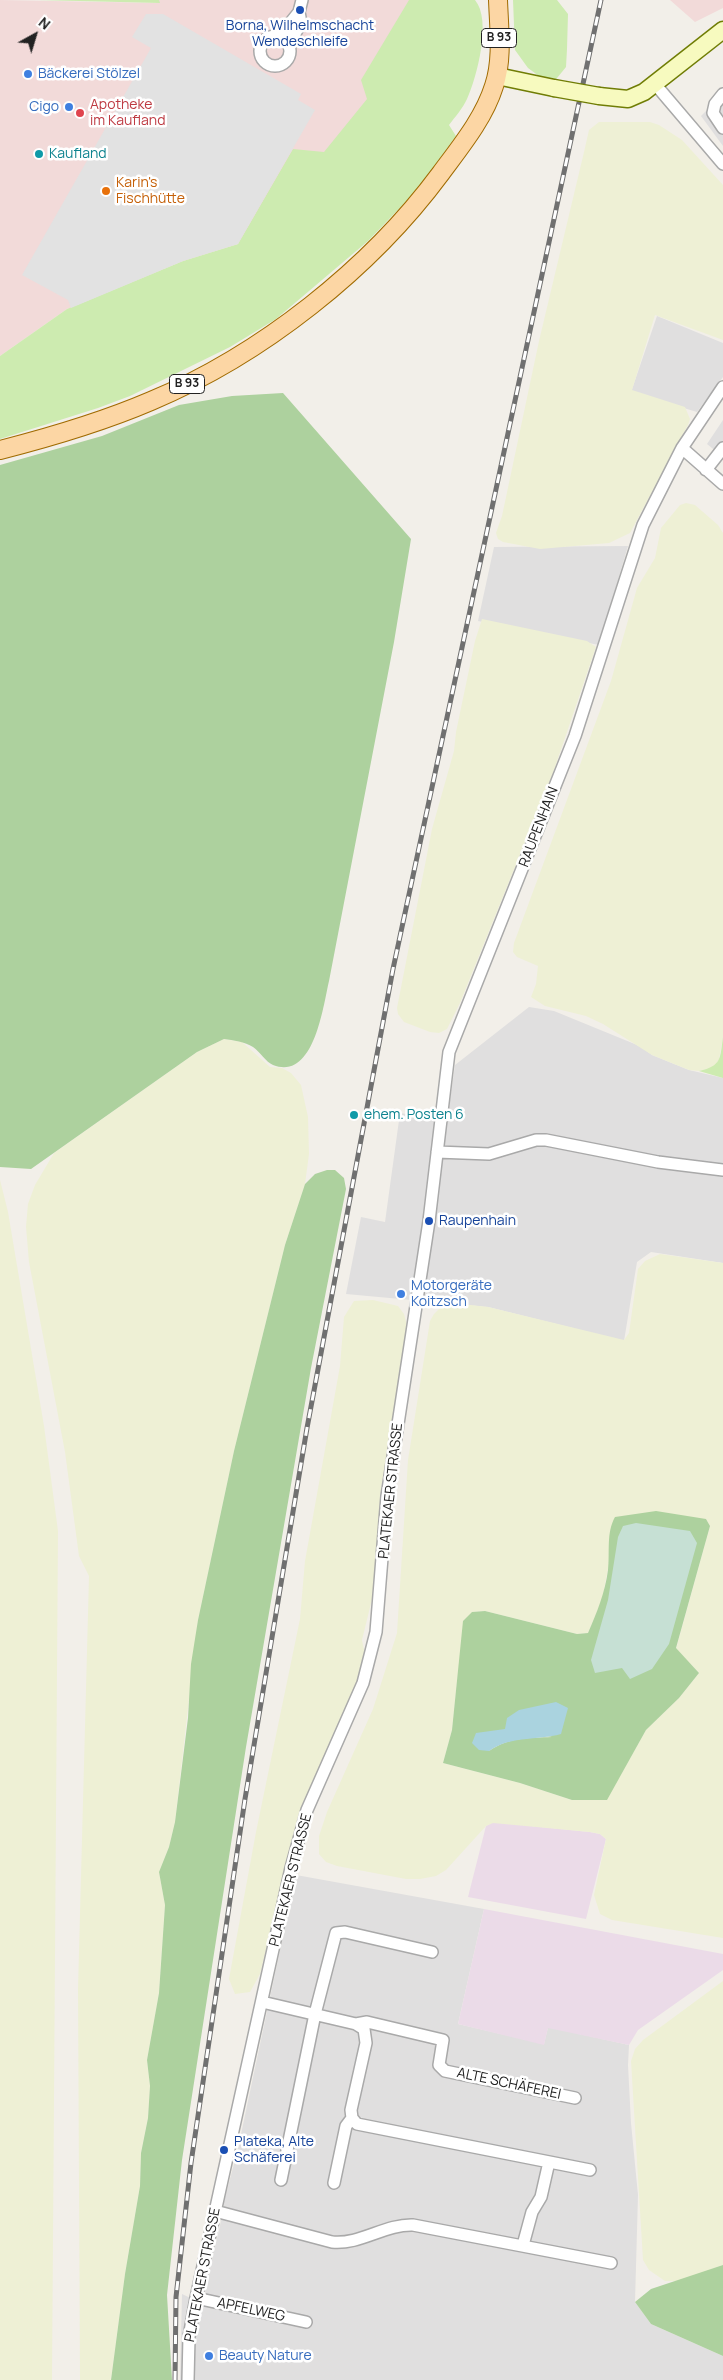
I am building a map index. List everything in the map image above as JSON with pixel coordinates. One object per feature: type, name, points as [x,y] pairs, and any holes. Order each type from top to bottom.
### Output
[{"type":"main road","name":"B 93","points":[[0,450],[53,436],[152,401],[230,360],[296,317],[350,271],[427,192],[465,141],[489,103],[497,76],[498,0]]},
{"type":"street","points":[[289,44],[279,37],[271,37],[262,44],[261,55],[265,62],[277,66],[283,64],[290,54],[289,44],[301,23],[299,12],[302,0]]},
{"type":"street","points":[[279,37],[299,12]]},
{"type":"street","points":[[497,76],[599,96],[628,99],[655,84],[723,30]]},
{"type":"street","points":[[655,84],[723,164]]},
{"type":"street","points":[[720,98],[713,113],[723,128]]},
{"type":"street","name":"RAUPENHAIN","points":[[410,1355],[449,1052],[575,736],[605,646],[634,547],[653,503],[682,448],[723,387]]},
{"type":"street","points":[[682,448],[723,484]]},
{"type":"street","points":[[706,470],[723,448]]},
{"type":"street","points":[[437,1152],[488,1154],[536,1140],[546,1140],[658,1162],[723,1170]]},
{"type":"street","name":"PLATEKAER STRASSE","points":[[188,2380],[189,2337],[196,2298],[303,1824],[315,1790],[354,1706],[369,1660],[379,1608],[387,1496],[410,1355]]},
{"type":"street","points":[[280,2180],[315,2014],[336,1933],[345,1932],[432,1952]]},
{"type":"street","name":"ALTE SCHÄFEREI","points":[[262,2002],[356,2024],[367,2022],[443,2040],[439,2065],[445,2071],[575,2098]]},
{"type":"street","points":[[334,2183],[346,2126],[352,2118],[353,2101],[367,2035],[364,2029],[356,2024]]},
{"type":"street","points":[[352,2118],[364,2126],[590,2170]]},
{"type":"street","points":[[523,2245],[532,2212],[541,2197],[549,2162]]},
{"type":"street","points":[[215,2211],[304,2236],[342,2243],[405,2224],[424,2226],[611,2263]]},
{"type":"street","name":"APFELWEG","points":[[196,2298],[306,2322]]},
{"type":"shaded area","points":[[0,0],[159,3],[159,0],[450,0],[420,81],[238,244],[183,261],[67,309],[0,356]]},
{"type":"shaded area","points":[[670,0],[723,0],[723,8],[695,22]]},
{"type":"shaded area","points":[[146,14],[163,14],[301,94],[298,100],[315,110],[238,244],[183,261],[71,308],[68,300],[22,275],[151,48],[132,37]]},
{"type":"shaded area","points":[[723,94],[723,146],[701,116]]},
{"type":"shaded area","points":[[657,316],[723,343],[723,377],[697,412],[631,392]]},
{"type":"shaded area","points":[[723,420],[723,457],[707,444]]},
{"type":"shaded area","points":[[628,546],[599,645],[478,621],[494,547]]},
{"type":"shaded area","name":"Raupenhain","points":[[529,1007],[554,1011],[642,1047],[652,1055],[689,1070],[723,1078],[723,1263],[651,1252],[637,1262],[624,1341],[488,1307],[346,1294],[361,1217],[385,1222],[400,1113],[447,1121],[455,1065]]},
{"type":"shaded area","points":[[493,1822],[590,1832],[600,1834],[606,1839],[586,1919],[468,1897],[486,1826]]},
{"type":"shaded area","points":[[296,1875],[484,1909],[458,2024],[544,2044],[548,2027],[629,2045],[628,2065],[631,2123],[638,2195],[635,2302],[651,2324],[723,2356],[723,2380],[180,2380],[182,2294],[201,2303],[237,2153]]},
{"type":"shaded area","points":[[484,1909],[723,1954],[723,1970],[638,2030],[629,2045],[548,2028],[544,2045],[458,2024]]},
{"type":"green space","points":[[38,0],[159,0],[160,3]]},
{"type":"green space","points":[[409,0],[475,0],[480,9],[483,34],[471,89],[459,112],[449,125],[456,136],[418,189],[368,241],[276,319],[230,347],[130,396],[0,439],[0,356],[67,309],[183,261],[238,244],[293,149],[324,152],[367,99],[361,80]]},
{"type":"green space","points":[[513,0],[557,0],[568,14],[566,67],[553,83],[543,79],[528,68],[515,50]]},
{"type":"green space","points":[[599,122],[650,122],[659,125],[682,140],[723,185],[723,340],[655,315],[632,390],[685,407],[690,419],[688,425],[630,533],[609,543],[540,549],[503,542],[498,539],[496,533],[502,516],[539,341],[589,130]]},
{"type":"green space","points":[[283,393],[411,539],[394,642],[329,981],[314,1039],[307,1052],[298,1062],[287,1067],[270,1064],[250,1045],[224,1039],[197,1052],[31,1169],[0,1167],[0,465],[102,436],[179,405],[232,396]]},
{"type":"green space","points":[[686,503],[695,505],[718,525],[723,533],[723,1037],[716,1065],[699,1071],[689,1070],[652,1055],[603,1024],[586,1016],[545,1006],[531,997],[536,984],[538,966],[517,957],[513,952],[514,943],[611,681],[637,588],[655,558],[661,528],[680,505]]},
{"type":"green space","points":[[482,619],[587,641],[596,647],[553,773],[460,1003],[447,1029],[439,1033],[430,1032],[404,1022],[398,1014],[397,1008],[432,829],[454,751],[456,732],[475,641]]},
{"type":"green space","points":[[723,1037],[723,1078],[699,1071],[716,1064],[720,1056]]},
{"type":"green space","points":[[224,1039],[242,1042],[270,1067],[282,1068],[291,1073],[301,1085],[308,1117],[309,1154],[305,1184],[285,1245],[234,1451],[198,1620],[175,1822],[169,1847],[159,1872],[165,1905],[159,1993],[147,2060],[150,2086],[148,2118],[141,2153],[140,2186],[125,2274],[111,2380],[80,2380],[78,1989],[89,1576],[79,1556],[65,1452],[29,1262],[26,1227],[28,1204],[35,1185],[54,1153],[197,1052]]},
{"type":"green space","points":[[327,1170],[335,1170],[344,1178],[346,1189],[311,1368],[246,1747],[182,2160],[167,2295],[172,2380],[111,2380],[125,2274],[140,2186],[141,2153],[148,2118],[150,2086],[147,2060],[159,1993],[165,1905],[159,1872],[169,1847],[175,1822],[188,1718],[191,1664],[198,1620],[234,1451],[285,1245],[305,1184],[315,1174]]},
{"type":"green space","points":[[0,1180],[8,1212],[44,1426],[58,1531],[52,2380],[0,2380]]},
{"type":"green space","points":[[660,1254],[723,1263],[723,1938],[612,1920],[600,1914],[594,1895],[606,1839],[600,1834],[493,1823],[486,1826],[446,1870],[436,1876],[420,1879],[406,1879],[337,1866],[326,1862],[319,1854],[319,1836],[327,1812],[373,1709],[397,1633],[408,1460],[430,1321],[443,1305],[453,1303],[488,1307],[624,1340],[629,1333],[638,1269],[645,1261]],"holes":[[[706,1519],[710,1526],[676,1649],[699,1673],[679,1698],[646,1730],[619,1778],[572,1800],[520,1783],[443,1763],[452,1730],[457,1681],[472,1612],[485,1611],[577,1634],[588,1633],[602,1600],[608,1569]]]},
{"type":"green space","points":[[373,1300],[398,1306],[404,1314],[408,1329],[381,1488],[374,1591],[362,1640],[365,1655],[364,1665],[352,1698],[298,1818],[260,1974],[250,1992],[235,1994],[229,1979],[256,1832],[300,1619],[305,1561],[340,1366],[344,1317],[354,1301]]},
{"type":"green space","points":[[656,1511],[706,1519],[710,1526],[676,1648],[699,1673],[679,1698],[646,1730],[607,1800],[572,1800],[520,1783],[443,1763],[452,1730],[463,1621],[472,1612],[485,1611],[577,1634],[588,1633],[605,1587],[608,1570],[609,1536],[615,1517]],"holes":[[[505,1729],[552,1737],[512,1741],[489,1751]]]},
{"type":"green space","points":[[636,1523],[690,1531],[697,1543],[669,1644],[652,1669],[630,1679],[622,1668],[595,1673],[591,1660],[608,1600],[618,1537],[623,1526]]},
{"type":"green space","points":[[723,1981],[723,2265],[681,2281],[665,2281],[649,2270],[643,2260],[631,2061],[635,2049],[643,2040]]},
{"type":"green space","points":[[723,2265],[723,2356],[651,2324],[635,2302],[651,2289]]},
{"type":"water","points":[[556,1702],[568,1708],[561,1734],[515,1740],[489,1751],[479,1750],[472,1743],[476,1733],[505,1729],[507,1718],[519,1710]]},
{"type":"railway","points":[[175,2380],[176,2297],[191,2163],[245,1799],[307,1428],[393,969],[601,0]]},
{"type":"place","name":"Borna, Wilhelmschacht Wendeschleife","points":[[300,10]]},
{"type":"place","name":"Bäckerei Stölzel","points":[[28,74]]},
{"type":"place","name":"Cigo","points":[[69,107]]},
{"type":"place","name":"Apotheke im Kaufland","points":[[80,113]]},
{"type":"place","name":"Kaufland","points":[[39,154]]},
{"type":"place","name":"Karin's Fischhütte","points":[[106,191]]},
{"type":"place","name":"ehem. Posten 6","points":[[354,1115]]},
{"type":"place","name":"Raupenhain","points":[[429,1221]]},
{"type":"place","name":"Motorgeräte Koitzsch","points":[[401,1294]]},
{"type":"place","name":"Plateka, Alte Schäferei","points":[[224,2150]]},
{"type":"place","name":"Beauty Nature","points":[[209,2356]]}]
